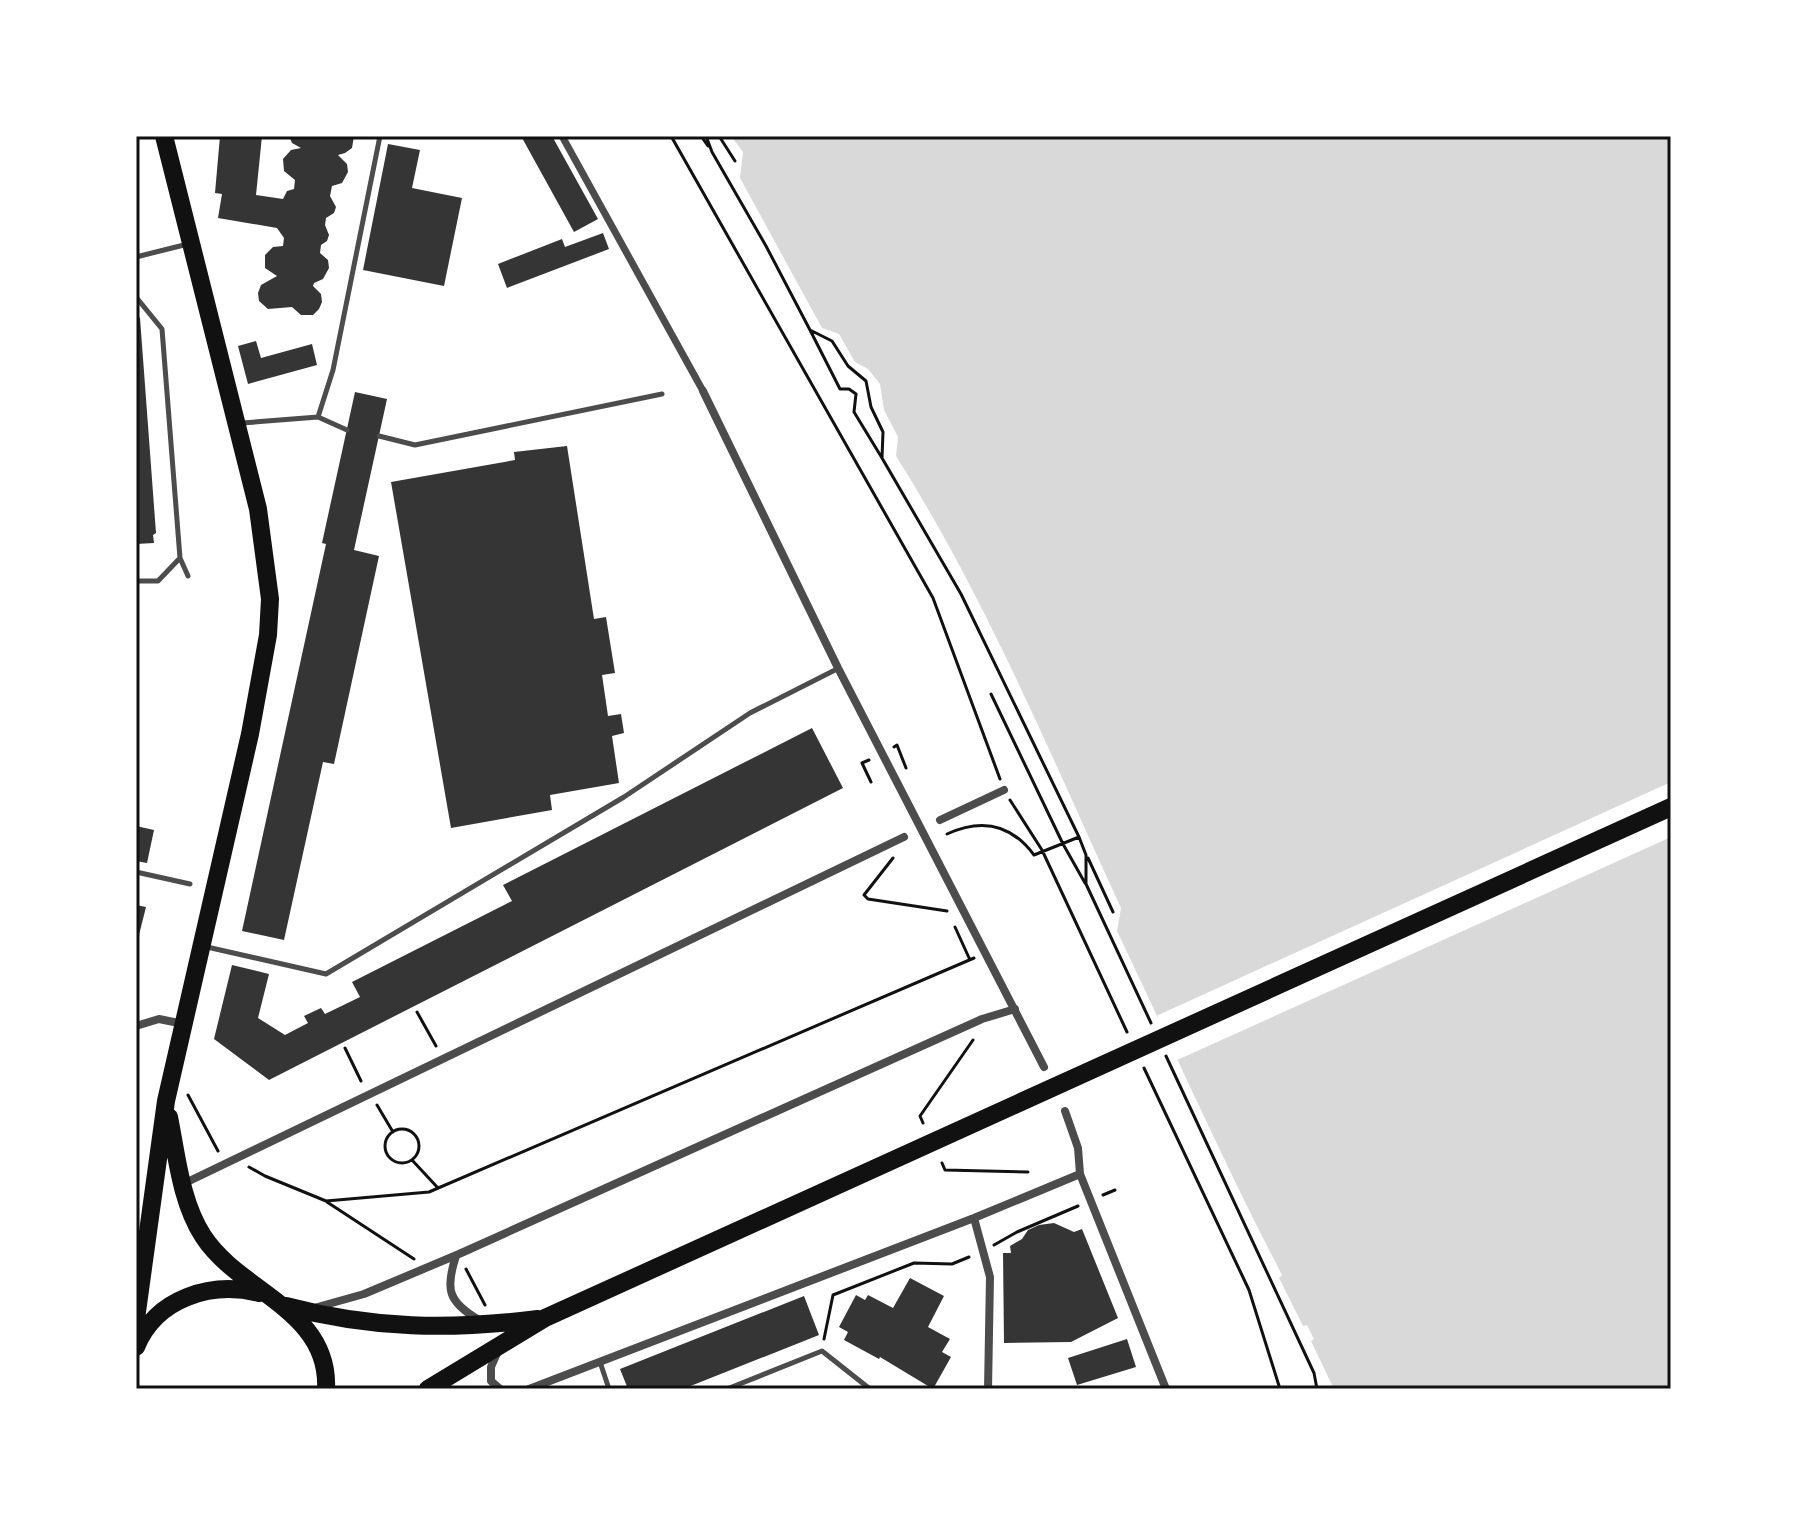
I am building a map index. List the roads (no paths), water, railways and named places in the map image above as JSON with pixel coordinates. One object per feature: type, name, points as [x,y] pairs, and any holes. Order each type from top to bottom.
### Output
[{"type":"main road","points":[[136,1319],[166,1101],[250,734],[268,635],[270,599],[258,509],[164,136]]},
{"type":"main road","points":[[428,1389],[545,1318],[1671,807]]},
{"type":"main road","points":[[166,1101],[183,1184],[195,1223],[205,1240],[229,1264],[300,1320],[323,1359],[326,1389]]},
{"type":"main road","points":[[136,1347],[152,1321],[171,1305],[193,1294],[230,1289],[265,1295]]},
{"type":"main road","points":[[283,1305],[304,1311],[433,1327],[488,1325],[545,1318]]},
{"type":"street","points":[[562,136],[703,391],[838,668],[1044,1067]]},
{"type":"street","points":[[940,820],[1004,790]]},
{"type":"street","points":[[183,1184],[904,837]]},
{"type":"street","points":[[304,1311],[364,1294],[456,1256],[982,1019],[1015,1009]]},
{"type":"street","points":[[136,1026],[159,1019],[184,1024]]},
{"type":"street","points":[[1065,1111],[1078,1148],[1080,1174],[1166,1389]]},
{"type":"street","points":[[529,1389],[974,1218],[1080,1174]]},
{"type":"street","points":[[974,1218],[990,1277],[988,1389]]},
{"type":"street","points":[[456,1256],[450,1294],[461,1310],[488,1325]]},
{"type":"street","points":[[500,1389],[491,1381],[491,1367],[496,1353],[507,1341]]},
{"type":"lane","points":[[318,417],[333,370],[380,136]]},
{"type":"lane","points":[[136,257],[193,243]]},
{"type":"lane","points":[[136,297],[162,329],[180,558],[188,576]]},
{"type":"lane","points":[[379,436],[415,445],[662,394]]},
{"type":"lane","points":[[237,423],[318,417],[347,430]]},
{"type":"lane","points":[[136,581],[158,581],[180,558]]},
{"type":"lane","points":[[202,946],[326,974],[624,797],[750,713],[838,668]]},
{"type":"lane","points":[[136,872],[190,884]]},
{"type":"lane","points":[[727,1389],[822,1351],[870,1389]]},
{"type":"lane","points":[[600,1362],[609,1389]]}]
